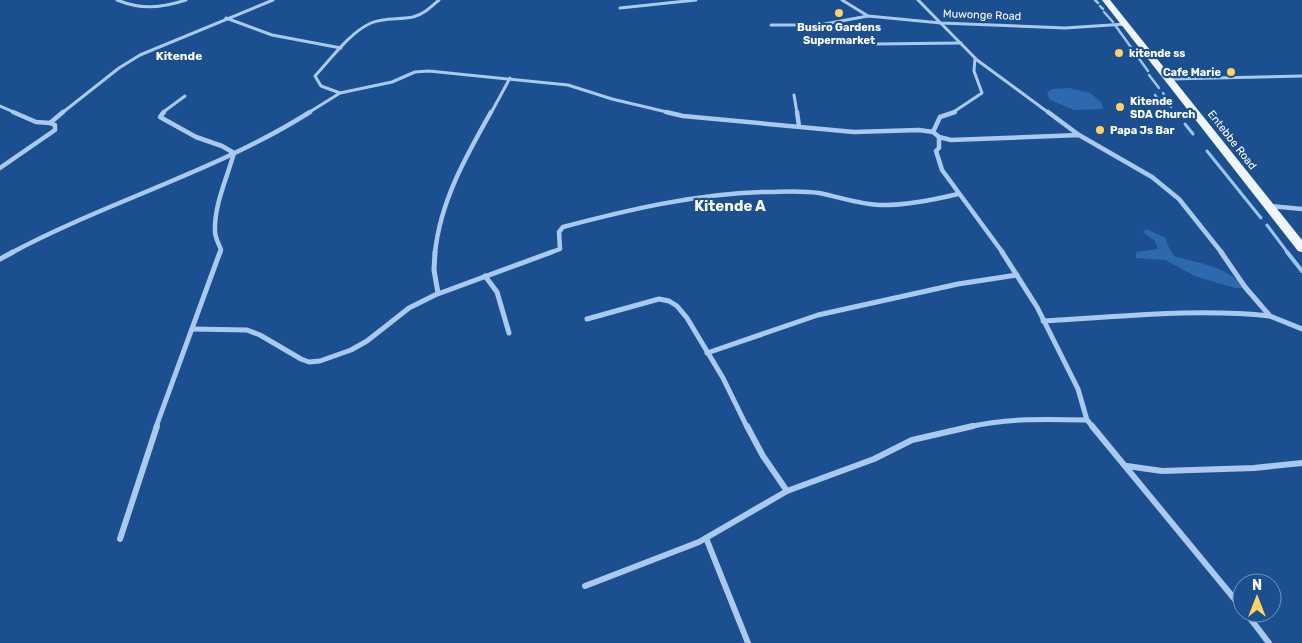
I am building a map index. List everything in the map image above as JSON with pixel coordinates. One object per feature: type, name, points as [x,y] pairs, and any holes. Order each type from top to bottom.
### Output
[{"type":"main road","name":"Entebbe Road","points":[[1106,0],[1302,248]]},
{"type":"street","points":[[117,0],[134,8],[144,9],[186,0]]},
{"type":"street","points":[[50,123],[130,60],[226,18],[273,0]]},
{"type":"street","points":[[340,93],[321,86],[316,76],[341,48],[371,23],[414,18],[428,12],[439,0]]},
{"type":"street","points":[[620,8],[696,0]]},
{"type":"street","name":"Muwonge Road","points":[[842,0],[868,16],[941,23],[1065,28],[1126,24]]},
{"type":"street","points":[[918,0],[975,58],[1012,87],[1079,135],[1152,178],[1179,199],[1232,266],[1245,287],[1270,316]]},
{"type":"street","points":[[771,26],[819,25],[868,16]]},
{"type":"street","points":[[226,18],[272,35],[341,48]]},
{"type":"street","points":[[874,44],[961,43]]},
{"type":"street","points":[[933,132],[940,117],[955,112],[982,93],[974,71],[975,58]]},
{"type":"street","points":[[0,259],[37,237],[234,153],[300,120],[340,93],[378,86],[420,71],[510,78],[568,85],[612,99],[683,116],[854,132],[933,132],[939,137],[966,140],[1079,135]]},
{"type":"street","points":[[1170,79],[1302,76]]},
{"type":"street","points":[[438,293],[434,269],[436,237],[453,184],[460,166],[510,78]]},
{"type":"street","points":[[794,95],[799,126]]},
{"type":"street","points":[[185,96],[160,117],[196,137],[222,146],[234,153]]},
{"type":"street","points":[[0,106],[36,122],[55,125],[55,130],[0,168]]},
{"type":"street","points":[[939,137],[939,148],[936,152],[939,165],[958,194],[964,198],[998,246],[1037,307],[1078,389],[1088,420],[1232,595]]},
{"type":"street","points":[[120,539],[147,452],[221,250],[215,233],[216,219],[219,201],[234,153]]},
{"type":"street","points":[[192,330],[253,332],[301,359],[309,362],[320,362],[351,350],[366,341],[409,308],[438,293],[560,249],[559,232],[563,227],[615,213],[718,195],[762,192],[817,193],[868,204],[882,205],[936,200],[958,194]]},
{"type":"street","points":[[1270,206],[1302,208]]},
{"type":"street","points":[[706,353],[818,316],[958,284],[1017,275]]},
{"type":"street","points":[[485,276],[497,292],[509,333]]},
{"type":"street","points":[[587,319],[664,299],[677,306],[687,318],[706,353],[723,378],[734,403],[763,456],[787,491]]},
{"type":"street","points":[[1043,321],[1200,312],[1232,312],[1270,316],[1302,329]]},
{"type":"street","points":[[585,586],[706,538],[787,491],[874,459],[912,440],[990,422],[1029,418],[1088,420]]},
{"type":"street","points":[[1127,466],[1162,471],[1254,468],[1302,464]]},
{"type":"street","points":[[706,538],[748,643]]},
{"type":"street","points":[[1254,623],[1269,643]]},
{"type":"shaded area","points":[[1070,88],[1090,93],[1102,103],[1103,109],[1074,110],[1050,100],[1047,93],[1052,89]]},
{"type":"shaded area","points":[[1146,229],[1166,238],[1167,244],[1174,256],[1202,263],[1231,275],[1243,288],[1235,288],[1197,277],[1165,260],[1136,258],[1136,252],[1158,249],[1155,241],[1143,232]]},
{"type":"waterway","points":[[1095,0],[1098,3]]},
{"type":"waterway","points":[[1100,6],[1103,9]]},
{"type":"waterway","points":[[1104,12],[1113,22]]},
{"type":"waterway","points":[[1115,25],[1148,71]]},
{"type":"waterway","points":[[1149,75],[1159,88]]},
{"type":"waterway","points":[[1163,93],[1171,107]]},
{"type":"waterway","points":[[1155,95],[1162,105]]},
{"type":"waterway","points":[[1176,112],[1180,117]]},
{"type":"waterway","points":[[1185,124],[1193,134]]},
{"type":"waterway","points":[[1207,151],[1261,218]]},
{"type":"waterway","points":[[1267,225],[1288,253]]},
{"type":"waterway","points":[[1287,252],[1302,271]]},
{"type":"place","name":"Busiro Gardens Supermarket","points":[[839,13]]},
{"type":"place","name":"kitende ss","points":[[1119,53]]},
{"type":"place","name":"Cafe Marie","points":[[1231,72]]},
{"type":"place","name":"Kitende SDA Church","points":[[1120,107]]},
{"type":"place","name":"Papa Js Bar","points":[[1100,130]]},
{"type":"district","name":"Kitende","points":[[179,56]]},
{"type":"district","name":"Kitende A","points":[[730,206]]}]
